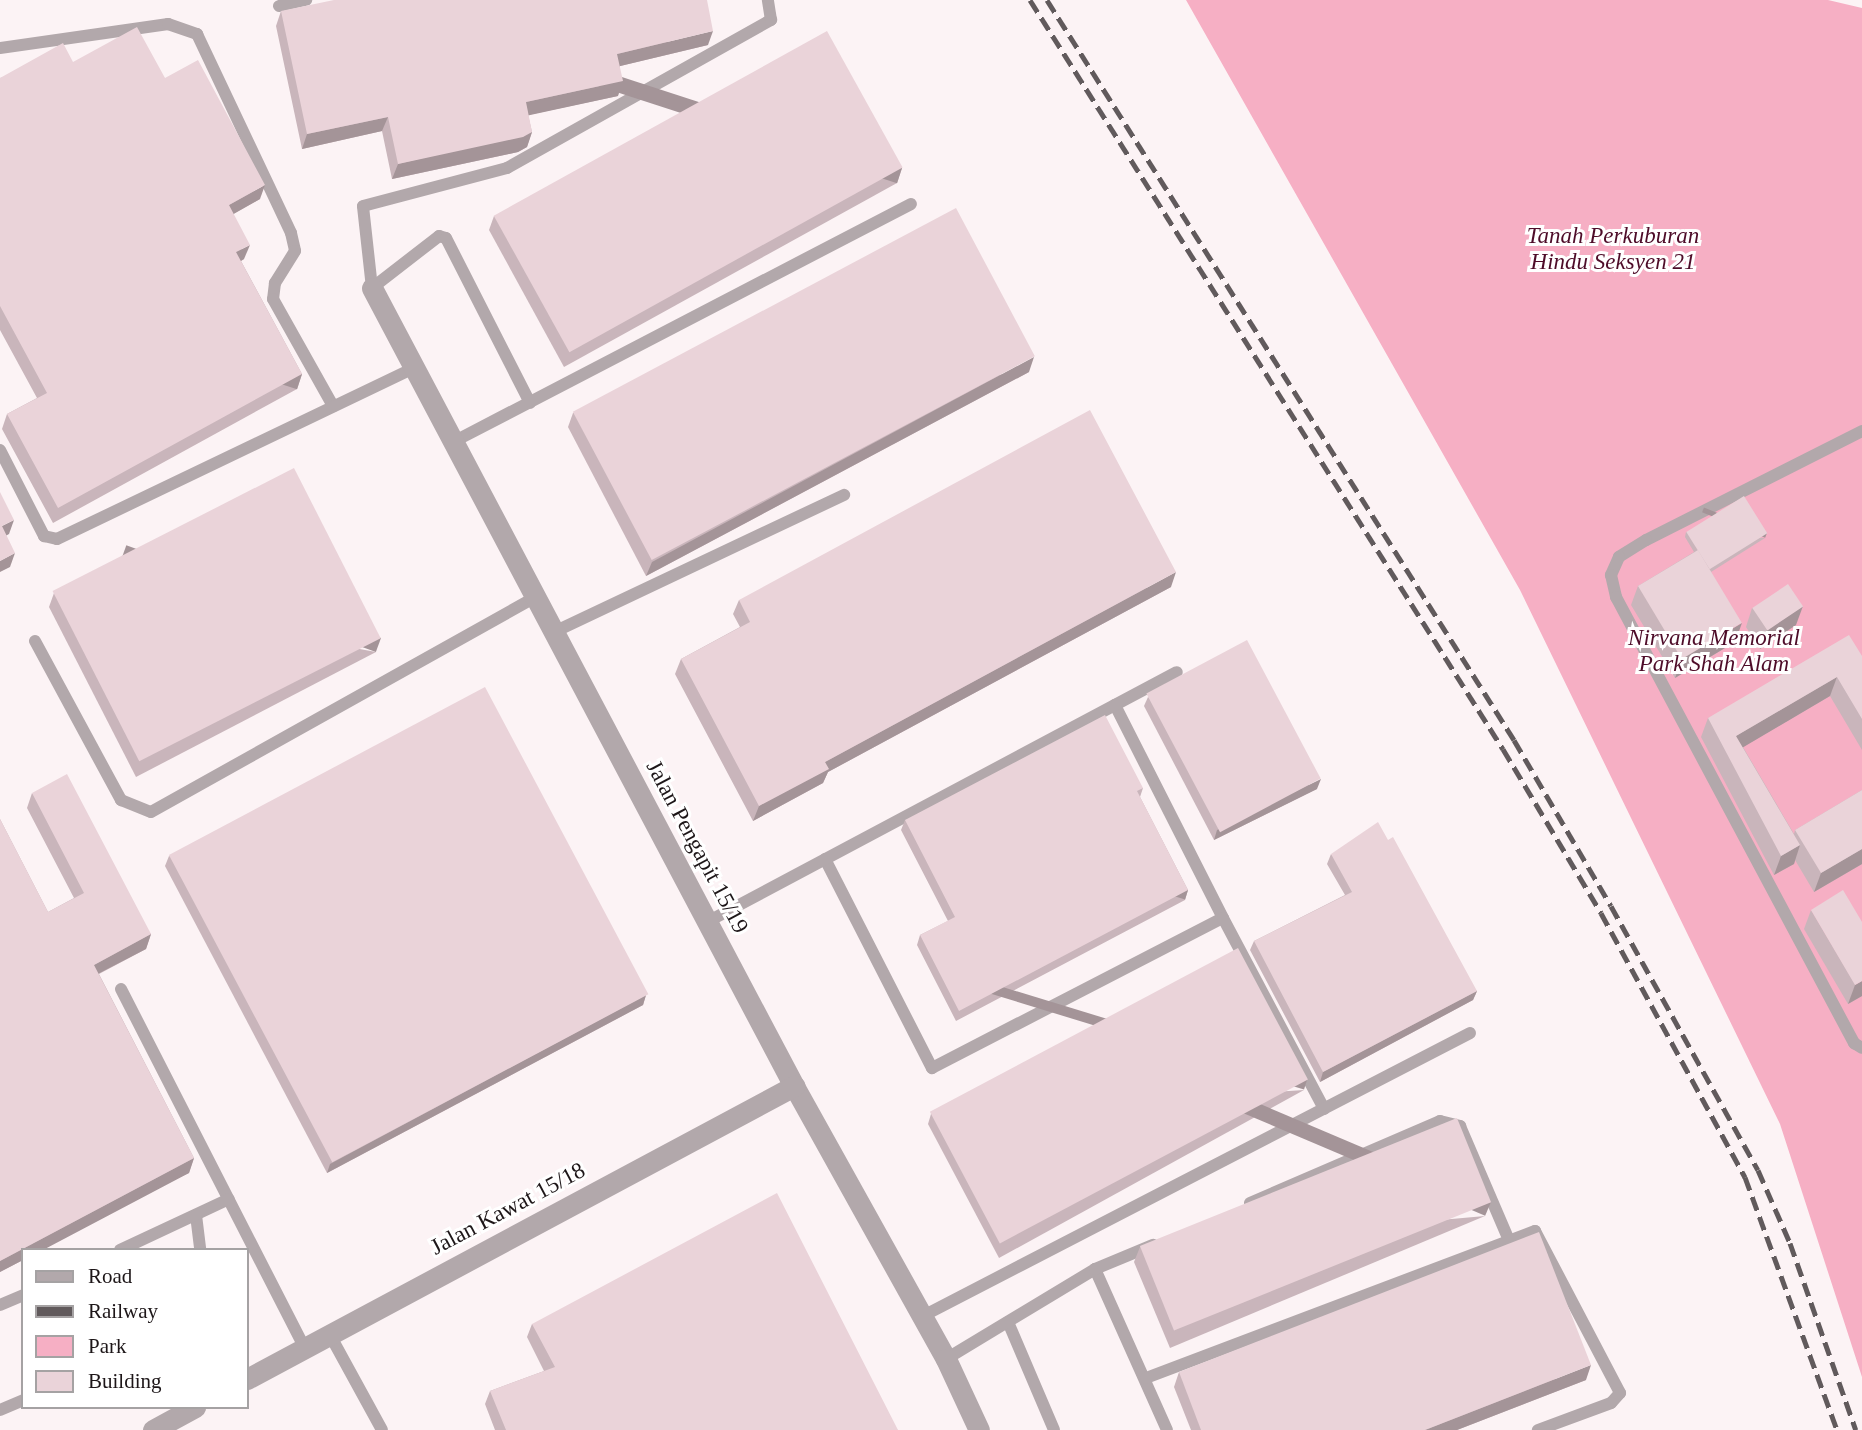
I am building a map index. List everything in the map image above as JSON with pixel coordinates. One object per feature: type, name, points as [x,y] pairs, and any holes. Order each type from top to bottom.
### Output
[{"type":"street","name":"Jalan Pengapit 15/19","points":[[372,288],[794,1086],[946,1359],[979,1430]]},
{"type":"street","name":"Jalan Kawat 15/18","points":[[248,1378],[794,1086]]},
{"type":"street","points":[[153,1430],[191,1409]]},
{"type":"lane","points":[[279,6],[306,0]]},
{"type":"lane","points":[[372,288],[363,206],[507,168],[771,20],[768,0]]},
{"type":"lane","points":[[0,48],[168,24],[197,34],[291,233],[295,251],[275,283],[273,299],[333,406]]},
{"type":"lane","points":[[453,442],[911,204]]},
{"type":"lane","points":[[372,288],[439,236],[446,238],[530,403]]},
{"type":"lane","points":[[0,450],[44,536],[57,539],[414,368]]},
{"type":"lane","points":[[1862,431],[1646,540],[1619,557],[1611,575],[1616,597],[1854,1043],[1862,1048]]},
{"type":"lane","points":[[554,632],[844,495]]},
{"type":"lane","points":[[35,641],[121,800],[151,812],[535,597]]},
{"type":"lane","points":[[707,922],[1177,672]]},
{"type":"lane","points":[[1115,705],[1324,1109]]},
{"type":"lane","points":[[825,859],[932,1068],[1223,918]]},
{"type":"lane","points":[[121,989],[305,1348]]},
{"type":"lane","points":[[921,1317],[1470,1033]]},
{"type":"lane","points":[[1236,1209],[1440,1121],[1460,1126],[1508,1238]]},
{"type":"lane","points":[[124,1248],[229,1199]]},
{"type":"lane","points":[[196,1214],[200,1248]]},
{"type":"lane","points":[[1146,1378],[1508,1238],[1535,1231],[1620,1393],[1611,1403],[1538,1430]]},
{"type":"lane","points":[[946,1359],[1095,1269],[1172,1236]]},
{"type":"lane","points":[[1095,1269],[1167,1430]]},
{"type":"lane","points":[[0,1305],[21,1296]]},
{"type":"lane","points":[[1008,1322],[1054,1430]]},
{"type":"lane","points":[[330,1335],[382,1430]]},
{"type":"lane","points":[[0,1410],[21,1401]]},
{"type":"green space","name":"Tanah Perkuburan Hindu Seksyen 21","points":[[1186,0],[1828,0],[1862,8],[1862,1377],[1780,1124],[1520,590]]},
{"type":"building","points":[[334,0],[707,0],[713,31],[617,54],[623,81],[526,102],[532,132],[523,137],[398,164],[388,117],[307,134],[281,11]]},
{"type":"building","points":[[137,27],[165,78],[198,60],[265,185],[229,205],[250,245],[236,252],[302,374],[58,508],[7,414],[47,393],[0,306],[0,78],[63,43],[73,62]]},
{"type":"building","points":[[827,31],[903,167],[569,352],[494,216]]},
{"type":"building","points":[[956,208],[1035,356],[652,560],[573,412]]},
{"type":"building","points":[[1090,410],[1176,572],[825,762],[829,769],[759,806],[681,659],[750,622],[739,600]]},
{"type":"building","points":[[294,468],[381,638],[139,761],[53,591]]},
{"type":"building","points":[[0,492],[14,520],[2,526],[15,553],[0,561]]},
{"type":"building","points":[[1744,496],[1767,533],[1710,569],[1686,532]]},
{"type":"building","points":[[1698,550],[1742,623],[1682,659],[1638,586]]},
{"type":"building","points":[[1788,584],[1803,606],[1767,630],[1752,608]]},
{"type":"building","points":[[1849,635],[1862,656],[1862,719],[1837,677],[1736,736],[1800,845],[1781,856],[1708,718]]},
{"type":"building","points":[[1247,640],[1321,779],[1220,832],[1146,694]]},
{"type":"building","points":[[485,687],[648,994],[332,1162],[169,855]]},
{"type":"building","points":[[1105,715],[1143,788],[1137,791],[1188,890],[959,1011],[920,935],[955,917],[905,820]]},
{"type":"building","points":[[67,774],[151,934],[94,965],[194,1158],[0,1261],[0,819],[48,912],[84,893],[32,793]]},
{"type":"building","points":[[1862,790],[1862,849],[1821,873],[1795,830]]},
{"type":"building","points":[[1378,822],[1388,840],[1393,837],[1477,991],[1323,1072],[1254,941],[1352,892],[1331,854]]},
{"type":"building","points":[[1843,890],[1862,922],[1862,981],[1855,985],[1811,910]]},
{"type":"building","points":[[1238,948],[1308,1080],[1000,1243],[930,1112]]},
{"type":"building","points":[[1457,1118],[1491,1202],[1174,1330],[1140,1246]]},
{"type":"building","points":[[777,1193],[898,1430],[506,1430],[490,1391],[555,1367],[532,1324]]},
{"type":"building","points":[[1539,1232],[1591,1365],[1425,1430],[1201,1430],[1179,1372]]},
{"type":"railway","points":[[1030,0],[1503,749],[1601,913],[1745,1177],[1837,1430]]},
{"type":"railway","points":[[1047,0],[1514,740],[1611,906],[1758,1170],[1790,1243],[1856,1430]]},
{"type":"park label","name":"Nirvana Memorial Park Shah Alam","points":[[1714,651]]}]
